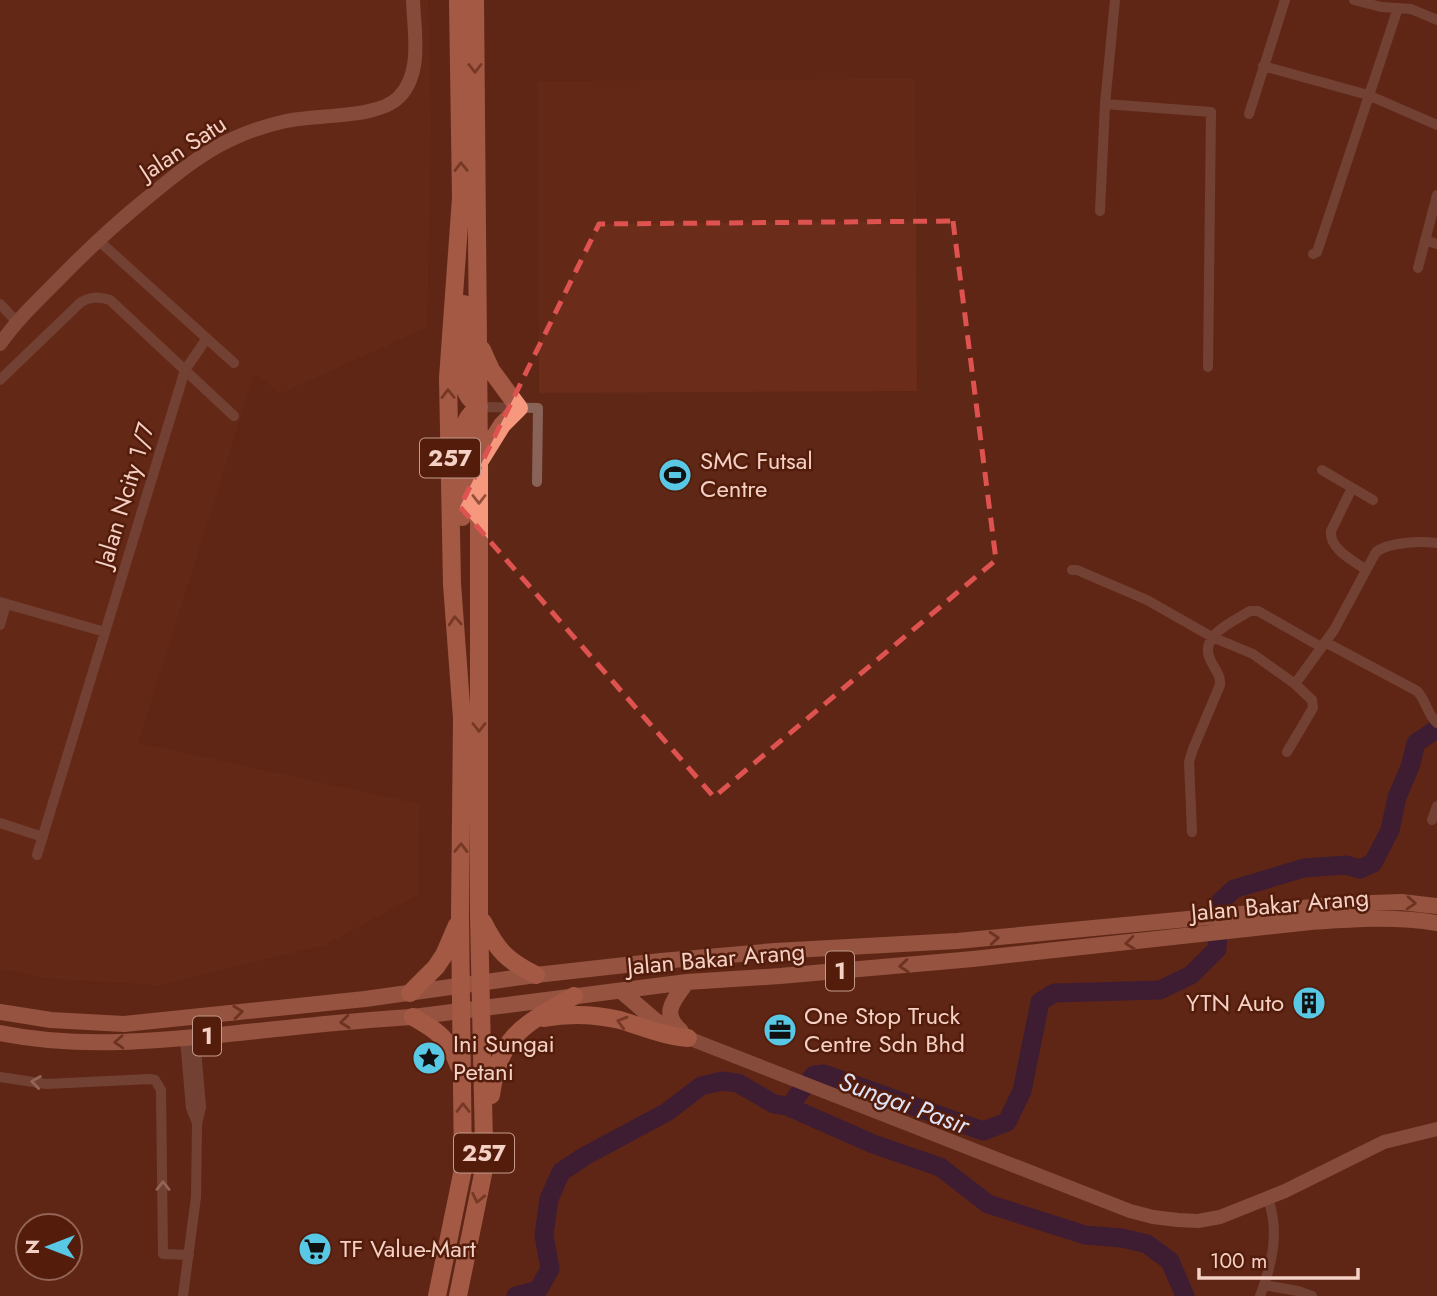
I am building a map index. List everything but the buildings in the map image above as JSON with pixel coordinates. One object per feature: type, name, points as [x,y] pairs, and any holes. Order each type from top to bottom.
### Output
[{"type":"highway","name":"257","points":[[437,1296],[463,1169],[460,1010],[462,718],[452,584],[448,378],[461,198],[458,0]]},
{"type":"highway","name":"257","points":[[457,1296],[484,1169],[475,0]]},
{"type":"highway","points":[[452,584],[462,524],[463,441],[469,416],[479,407],[469,399],[464,383],[465,241],[461,198]]},
{"type":"highway","points":[[478,340],[491,370],[519,408],[502,425],[479,462]]},
{"type":"highway","points":[[410,993],[444,955],[460,916]]},
{"type":"highway","points":[[480,916],[495,946],[516,966],[536,975]]},
{"type":"highway","points":[[484,1144],[493,1081],[504,1051],[517,1032],[529,1021],[573,996]]},
{"type":"highway","points":[[529,1021],[580,1014],[600,1016],[688,1038]]},
{"type":"highway","points":[[413,1017],[436,1030],[453,1051],[463,1076]]},
{"type":"main road","name":"Jalan Bakar Arang","points":[[0,1033],[33,1040],[89,1043],[190,1038],[369,1019],[413,1017],[687,982],[897,966],[1246,922],[1373,902],[1437,906]]},
{"type":"main road","name":"Jalan Bakar Arang","points":[[1246,922],[1311,922],[1361,918],[1409,919],[1437,923]]},
{"type":"main road","name":"Jalan Bakar Arang","points":[[0,1012],[51,1020],[124,1024],[410,993],[661,961],[762,952],[1197,927]]},
{"type":"main road","points":[[687,982],[671,1007],[670,1017],[672,1024],[688,1038]]},
{"type":"main road","points":[[621,990],[656,1021],[688,1038]]},
{"type":"street","name":"Jalan Satu","points":[[0,344],[16,321],[98,240],[180,170],[229,140],[287,121],[370,111],[397,100],[408,88],[413,72],[413,0]]},
{"type":"street","points":[[1100,211],[1105,104],[1115,0]]},
{"type":"street","points":[[1248,114],[1285,0]]},
{"type":"street","points":[[1354,0],[1381,7],[1415,10],[1437,20]]},
{"type":"street","points":[[1313,254],[1317,252],[1398,8]]},
{"type":"street","points":[[1263,66],[1368,94],[1437,125]]},
{"type":"street","points":[[1105,104],[1211,112],[1208,367]]},
{"type":"street","points":[[1418,268],[1437,195]]},
{"type":"street","points":[[98,240],[234,363]]},
{"type":"street","points":[[1425,240],[1437,244]]},
{"type":"street","points":[[0,380],[81,302],[89,297],[100,297],[110,300],[234,416]]},
{"type":"street","points":[[0,304],[16,321]]},
{"type":"street","name":"Jalan Satu","points":[[0,331],[16,321]]},
{"type":"street","name":"Jalan Ncity 1/7","points":[[37,855],[185,370],[207,338]]},
{"type":"street","points":[[479,407],[538,408],[537,482]]},
{"type":"street","points":[[1322,470],[1373,500]]},
{"type":"street","points":[[1352,488],[1330,538],[1333,545],[1366,570]]},
{"type":"street","points":[[1295,684],[1334,630],[1376,552],[1382,547],[1425,542],[1437,544]]},
{"type":"street","points":[[1072,570],[1147,600],[1212,637],[1253,654],[1295,684],[1311,701],[1313,708],[1287,752]]},
{"type":"street","points":[[0,625],[3,603],[105,632]]},
{"type":"street","points":[[1192,832],[1189,762],[1220,685],[1219,674],[1207,647],[1212,637],[1250,611],[1258,611],[1417,691],[1434,720]]},
{"type":"street","points":[[1433,820],[1437,806]]},
{"type":"street","points":[[0,823],[43,837]]},
{"type":"street","points":[[183,1296],[197,1197],[197,1124],[201,1107],[190,1038]]},
{"type":"street","points":[[688,1038],[1130,1211],[1153,1217],[1198,1220],[1220,1217],[1268,1199],[1384,1142],[1437,1129]]},
{"type":"street","points":[[0,1077],[46,1084],[155,1080],[161,1090],[163,1126],[163,1254],[189,1255]]},
{"type":"street","points":[[1260,1296],[1273,1255],[1275,1238],[1268,1199]]},
{"type":"street","points":[[1264,1285],[1312,1296]]},
{"type":"highlighted area","points":[[953,221],[996,560],[714,797],[460,507],[599,224]]},
{"type":"shaded area","points":[[0,0],[428,0],[431,125],[427,327],[281,393],[254,374],[138,743],[419,804],[418,895],[324,945],[159,985],[45,978],[0,968]]},
{"type":"shaded area","points":[[915,79],[917,391],[539,393],[538,81]]},
{"type":"waterway","name":"Sungai Pasir","points":[[516,1296],[538,1290],[550,1269],[544,1235],[549,1199],[561,1172],[585,1156],[667,1112],[701,1086],[722,1081],[738,1083],[774,1104],[787,1106],[794,1104],[796,1097],[814,1075],[824,1074],[983,1131],[1007,1122],[1022,1091],[1040,1002],[1054,993],[1160,990],[1191,975],[1217,949],[1220,902],[1234,889],[1304,868],[1346,865],[1360,869],[1373,863],[1390,830],[1397,797],[1410,767],[1416,743],[1437,727]]},
{"type":"waterway","points":[[787,1106],[873,1144],[940,1167],[988,1204],[1085,1235],[1122,1238],[1147,1244],[1170,1261],[1185,1296]]},
{"type":"place","name":"SMC Futsal Centre","points":[[675,475]]},
{"type":"place","name":"YTN Auto","points":[[1309,1003]]},
{"type":"place","name":"One Stop Truck Centre Sdn Bhd","points":[[780,1030]]},
{"type":"place","name":"Ini Sungai Petani","points":[[429,1058]]},
{"type":"place","name":"TF Value-Mart","points":[[315,1249]]}]
